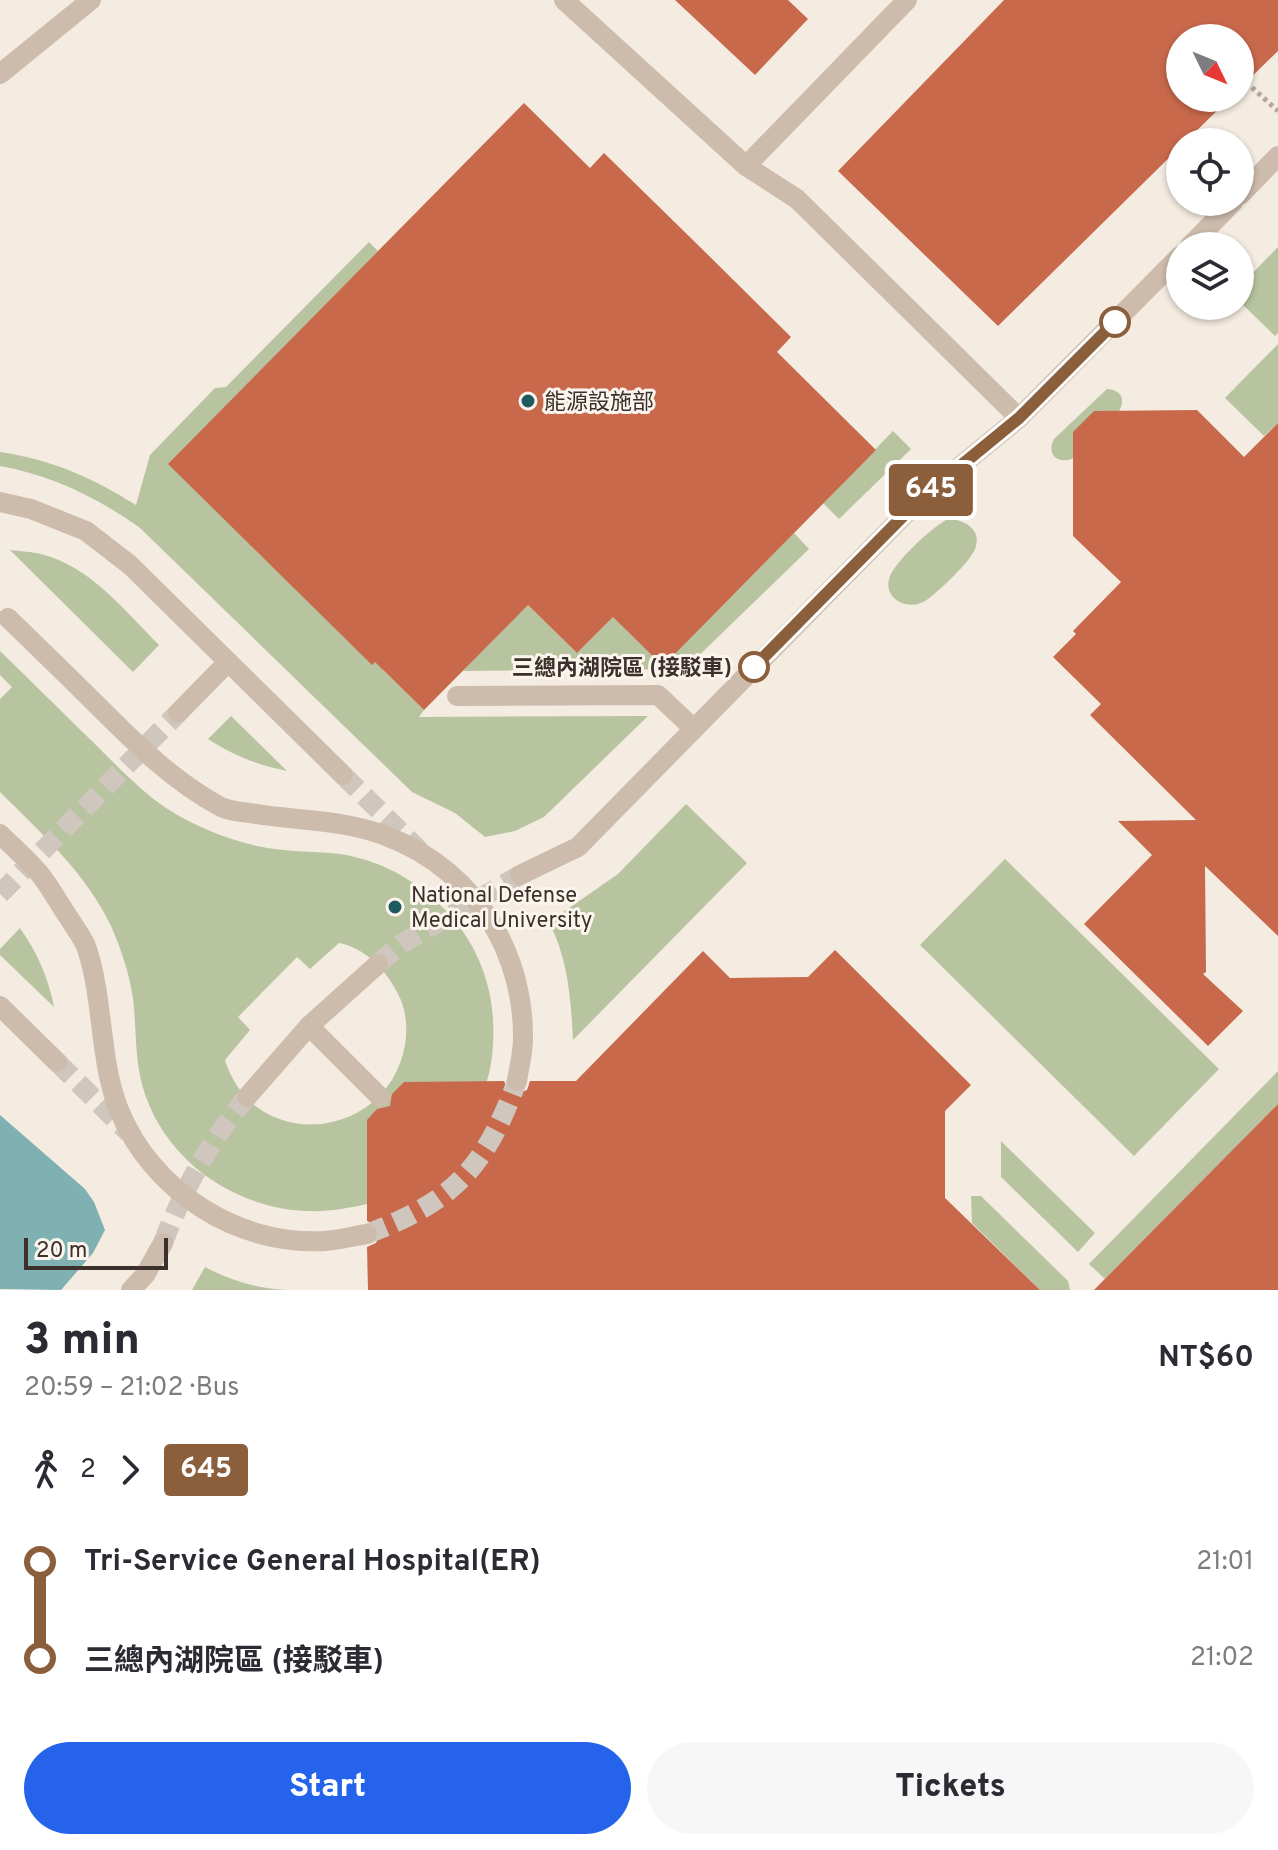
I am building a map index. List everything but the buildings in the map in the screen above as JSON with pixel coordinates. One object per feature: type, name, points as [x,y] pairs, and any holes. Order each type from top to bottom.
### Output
[{"type":"lane","points":[[0,74],[91,0]]},
{"type":"lane","points":[[564,0],[746,166],[797,199],[1019,418]]},
{"type":"lane","points":[[746,166],[907,0]]},
{"type":"lane","points":[[1254,181],[1278,156]]},
{"type":"lane","points":[[1204,232],[1219,216]]},
{"type":"lane","points":[[520,875],[578,847],[919,500],[1019,418],[1166,270]]},
{"type":"lane","points":[[0,502],[31,509],[86,531],[130,565],[343,775]]},
{"type":"lane","points":[[4,614],[153,760],[223,808],[285,820],[346,825],[388,836],[427,855],[461,882],[489,917],[509,955],[520,997],[523,1041],[517,1081]]},
{"type":"lane","points":[[178,713],[228,662]]},
{"type":"lane","points":[[457,696],[658,695],[694,729]]},
{"type":"lane","points":[[0,834],[40,874],[87,946],[101,1009],[108,1067],[119,1109],[139,1148],[167,1182],[201,1209],[240,1228],[283,1239],[326,1241],[367,1234]]},
{"type":"lane","points":[[247,1097],[309,1026],[378,964]]},
{"type":"lane","points":[[0,1006],[57,1062]]},
{"type":"lane","points":[[309,1026],[380,1097]]},
{"type":"lane","points":[[131,1290],[145,1275],[163,1243],[149,1290]]},
{"type":"path","points":[[1254,89],[1278,111]]},
{"type":"green space","points":[[369,242],[378,251],[169,464],[430,606],[528,605],[577,653],[626,604],[663,665],[794,533],[809,549],[685,669],[463,671],[471,662],[383,670],[424,710],[419,717],[648,716],[544,817],[515,831],[485,837],[455,813],[412,792],[139,527],[72,489],[37,475],[0,466],[0,452],[37,460],[87,478],[136,505],[150,455],[215,388],[226,387]]},
{"type":"green space","points":[[1278,247],[1278,333],[1275,336],[1254,316],[1254,272]]},
{"type":"green space","points":[[1278,344],[1278,423],[1264,436],[1225,398]]},
{"type":"green space","points":[[1107,389],[1121,396],[1119,411],[1074,458],[1063,460],[1055,457],[1052,450],[1054,439]]},
{"type":"green space","points":[[893,431],[911,449],[839,519],[823,503]]},
{"type":"green space","points":[[948,519],[966,523],[974,531],[977,542],[972,555],[928,599],[914,605],[899,602],[890,592],[888,584],[894,569],[916,544]]},
{"type":"green space","points":[[10,550],[41,554],[75,568],[106,591],[159,645],[133,672]]},
{"type":"green space","points":[[0,651],[139,787],[187,820],[257,846],[340,854],[373,862],[418,886],[455,921],[477,955],[489,993],[493,1019],[491,1065],[483,1093],[468,1119],[406,1185],[392,1195],[363,1205],[311,1211],[280,1208],[251,1200],[224,1187],[199,1170],[177,1149],[159,1125],[142,1085],[132,990],[111,926],[76,871],[0,792],[0,699],[12,687],[0,675]],"holes":[[[339,943],[366,955],[380,968],[400,998],[406,1018],[406,1038],[394,1077],[374,1101],[348,1117],[320,1124],[290,1122],[263,1111],[240,1091],[225,1060],[250,1030],[238,1017],[297,957],[310,969]]]},
{"type":"green space","points":[[231,716],[287,771],[246,759],[208,739]]},
{"type":"green space","points":[[686,804],[747,863],[573,1040],[570,994],[549,922],[618,874]]},
{"type":"green space","points":[[1005,859],[1219,1069],[1134,1156],[920,945]]},
{"type":"green space","points":[[20,928],[42,966],[54,1007],[0,955],[0,949]]},
{"type":"green space","points":[[1278,1071],[1278,1104],[1105,1279],[1089,1264]]},
{"type":"green space","points":[[1001,1141],[1095,1233],[1078,1252],[1001,1177]]},
{"type":"green space","points":[[971,1196],[981,1196],[1068,1281],[1070,1290],[1040,1290],[972,1223]]},
{"type":"green space","points":[[205,1267],[244,1283],[287,1290],[192,1290]]},
{"type":"water","points":[[0,1115],[85,1189],[105,1230],[93,1253],[61,1290],[0,1289]]},
{"type":"tunnel","points":[[0,894],[178,713]]},
{"type":"tunnel","points":[[343,775],[420,851]]},
{"type":"tunnel","points":[[378,964],[401,944],[520,875]]},
{"type":"tunnel","points":[[57,1062],[129,1133]]},
{"type":"tunnel","points":[[367,1234],[423,1208],[463,1178],[492,1137],[517,1081]]},
{"type":"tunnel","points":[[163,1243],[199,1166],[221,1130],[247,1097]]},
{"type":"bus line","name":"645","points":[[754,667],[919,500],[1019,418],[1115,322]]},
{"type":"place","name":"能源設施部","points":[[528,401]]},
{"type":"place","name":"三總內湖院區 (接駁車)","points":[[754,667]]},
{"type":"place","name":"National Defense Medical University","points":[[395,907]]}]
